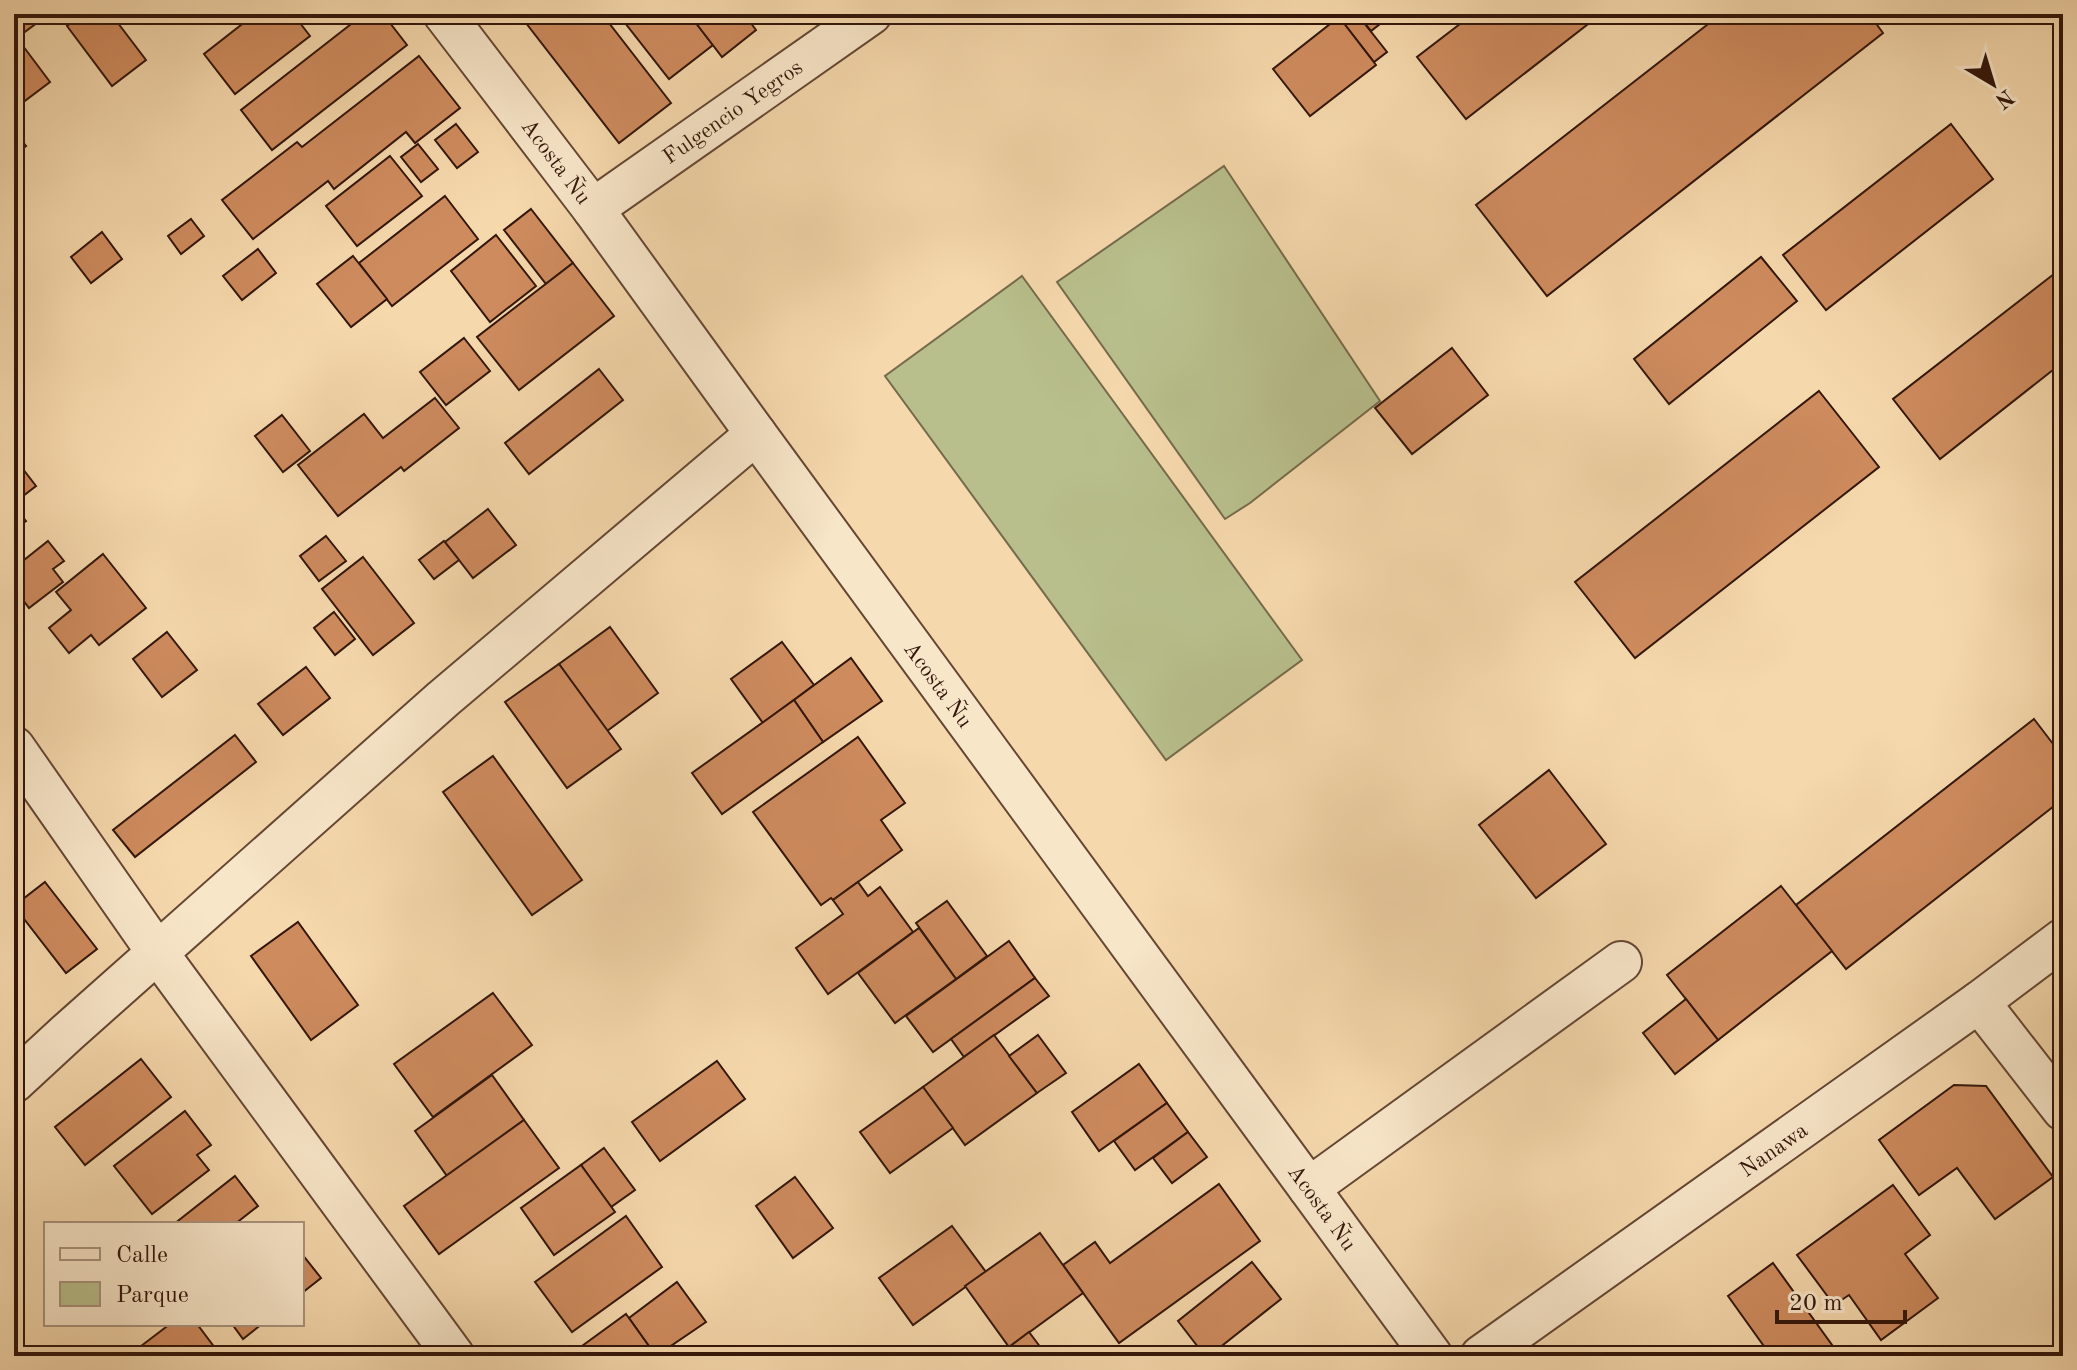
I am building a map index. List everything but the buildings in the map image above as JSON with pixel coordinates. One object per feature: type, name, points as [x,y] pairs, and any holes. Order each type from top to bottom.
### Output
[{"type":"street","name":"Acosta Ñu","points":[[444,14],[593,209],[1432,1356]]},
{"type":"street","name":"Fulgencio Yegros","points":[[593,209],[871,14]]},
{"type":"street","points":[[14,1082],[443,699],[756,434]]},
{"type":"street","points":[[14,747],[157,952],[454,1356]]},
{"type":"street","name":"Nanawa","points":[[1481,1356],[2063,939]]},
{"type":"street","points":[[1309,1188],[1621,962]]},
{"type":"street","points":[[1979,1002],[2063,1110]]},
{"type":"green space","points":[[1224,166],[1380,401],[1250,503],[1225,519],[1057,282]]},
{"type":"green space","points":[[1022,276],[1302,660],[1166,760],[885,376]]}]
